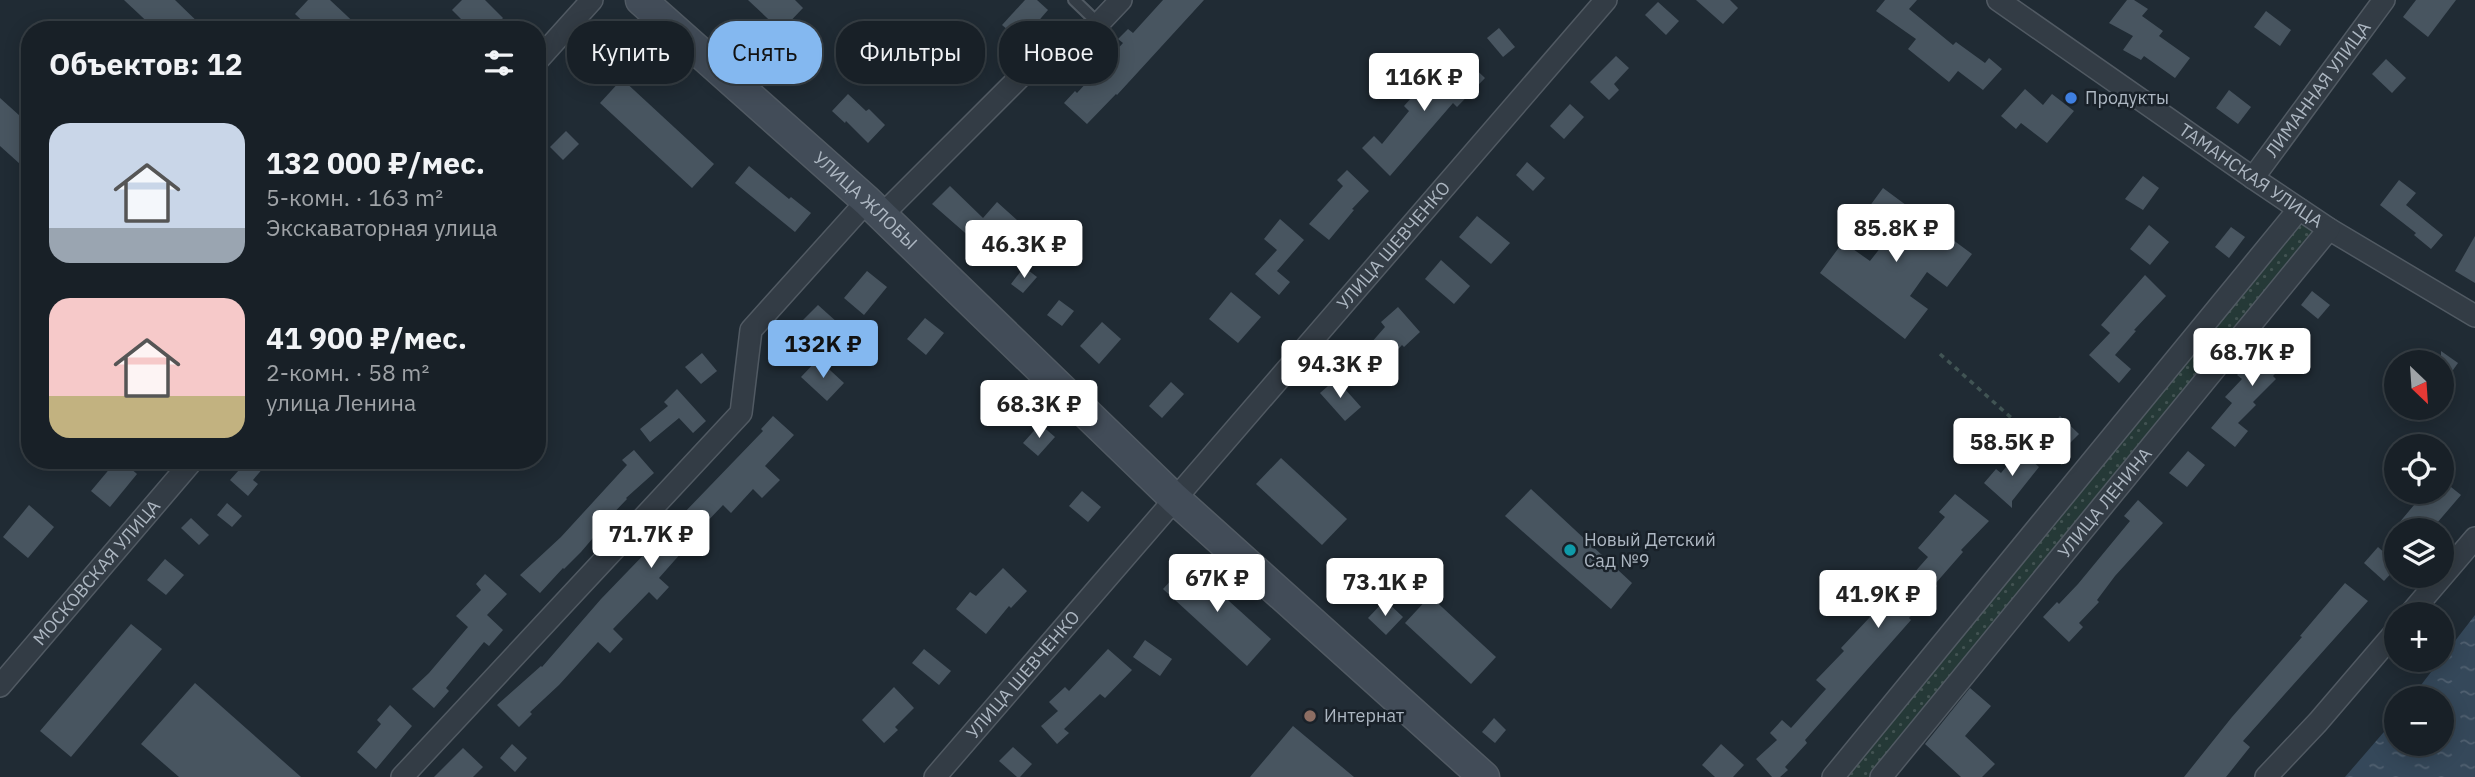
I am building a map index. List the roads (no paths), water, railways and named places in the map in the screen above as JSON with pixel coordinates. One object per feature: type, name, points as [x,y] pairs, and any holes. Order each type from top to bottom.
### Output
[{"type":"street","points":[[546,51],[592,0]]},
{"type":"street","name":"УЛИЦА ЖЛОБЫ","points":[[641,0],[875,208],[1174,498],[1484,777]]},
{"type":"street","points":[[1102,21],[1121,0]]},
{"type":"street","name":"УЛИЦА ШЕВЧЕНКО","points":[[935,777],[1606,0]]},
{"type":"street","name":"ТАМАНСКАЯ УЛИЦА","points":[[1998,0],[2329,229],[2475,316]]},
{"type":"street","name":"ЛИМАННАЯ УЛИЦА","points":[[2253,178],[2384,0]]},
{"type":"street","points":[[402,777],[741,413],[751,330],[875,208],[1011,84]]},
{"type":"street","name":"УЛИЦА ЛЕНИНА","points":[[1833,777],[2299,209]]},
{"type":"street","name":"УЛИЦА ЛЕНИНА","points":[[1881,777],[2329,229]]},
{"type":"street","name":"МОСКОВСКАЯ УЛИЦА","points":[[0,686],[185,469]]},
{"type":"street","points":[[2420,602],[2475,538]]},
{"type":"street","points":[[2266,777],[2318,722],[2384,645]]},
{"type":"lane","points":[[1074,0],[1096,21]]},
{"type":"water","points":[[2475,615],[2475,777],[2345,777],[2384,732],[2384,756],[2454,756],[2454,686],[2420,686],[2431,672],[2454,672],[2454,642]]},
{"type":"place","name":"Продукты","points":[[2071,98]]},
{"type":"place","name":"Новый Детский Сад №9","points":[[1570,550]]},
{"type":"place","name":"Интернат","points":[[1310,716]]}]
